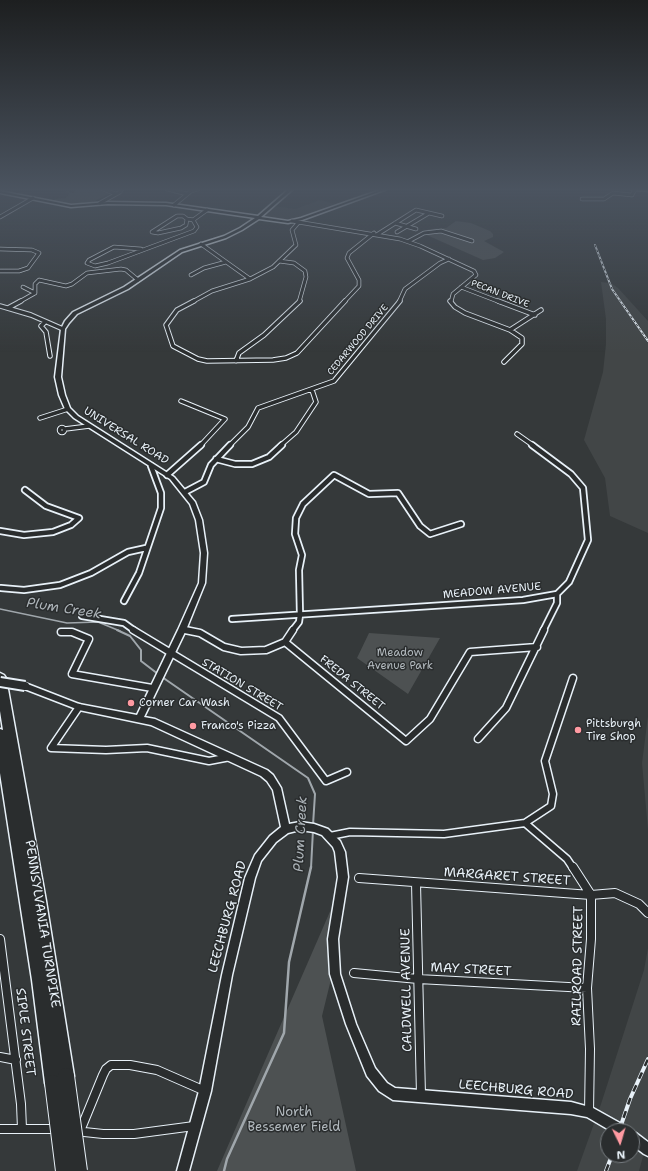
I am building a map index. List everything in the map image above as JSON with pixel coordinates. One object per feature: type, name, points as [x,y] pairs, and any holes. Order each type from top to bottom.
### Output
[{"type":"highway","name":"PENNSYLVANIA TURNPIKE","points":[[0,678],[39,901],[59,1079],[64,1171]]},
{"type":"highway","name":"PENNSYLVANIA TURNPIKE","points":[[0,734],[38,980],[79,1171]]},
{"type":"street","points":[[135,250],[114,247],[89,260],[87,263],[91,266],[99,265],[135,250],[157,244]]},
{"type":"street","points":[[0,306],[31,315],[63,329],[66,322],[75,313],[138,280],[181,251],[201,244],[250,279]]},
{"type":"street","points":[[296,244],[296,245],[265,272],[250,279],[212,291],[177,310],[166,325],[171,344],[178,349],[202,360],[280,360],[291,356],[302,348],[359,286],[359,280],[347,258],[349,253],[362,244]]},
{"type":"street","points":[[415,244],[476,274],[451,297],[452,304],[454,307],[465,313],[510,330],[518,335],[523,341],[522,344],[504,362]]},
{"type":"street","points":[[0,249],[32,250],[39,253],[28,268],[19,271],[0,271]]},
{"type":"street","points":[[236,361],[239,353],[264,336],[300,301],[306,277],[305,271],[294,263],[279,260]]},
{"type":"street","name":"CEDARWOOD DRIVE","points":[[185,492],[207,479],[209,468],[248,427],[258,408],[264,404],[312,390],[334,381],[399,303],[405,289],[440,263],[449,260]]},
{"type":"street","points":[[191,275],[226,262]]},
{"type":"street","points":[[35,293],[35,284],[39,280],[66,286],[91,272],[124,269],[138,280]]},
{"type":"street","points":[[23,287],[35,293]]},
{"type":"street","name":"PECAN DRIVE","points":[[461,287],[535,314]]},
{"type":"street","points":[[8,308],[35,293]]},
{"type":"street","points":[[510,330],[541,310]]},
{"type":"street","points":[[46,322],[41,326],[46,332],[50,356]]},
{"type":"street","name":"UNIVERSAL ROAD","points":[[63,329],[58,377],[62,395],[68,409],[89,426],[167,475],[185,492],[198,512],[204,546],[202,583],[182,630],[152,688],[139,719]]},
{"type":"street","points":[[216,459],[235,464],[252,464],[269,457],[296,432],[316,402],[315,395],[312,390]]},
{"type":"street","points":[[167,475],[186,460],[225,421],[223,417],[197,409],[182,401]]},
{"type":"street","points":[[40,418],[68,409]]},
{"type":"street","points":[[65,429],[89,426]]},
{"type":"street","name":"MEADOW AVENUE","points":[[232,619],[523,600],[557,594],[569,582],[588,540],[587,516],[583,488],[567,471],[517,434]]},
{"type":"street","points":[[124,601],[139,573],[146,548],[161,508],[161,493],[151,466]]},
{"type":"street","points":[[182,630],[200,633],[224,646],[241,651],[266,650],[285,642],[300,622],[299,570],[302,555],[295,534],[296,518],[303,504],[331,476],[334,475],[339,477],[369,494],[398,494],[420,526],[430,534],[461,524]]},
{"type":"street","points":[[0,531],[24,535],[53,532],[71,525],[80,518],[46,506],[25,490]]},
{"type":"street","points":[[1,588],[24,590],[60,585],[90,573],[128,552],[146,548]]},
{"type":"street","points":[[478,739],[506,708],[537,647],[557,603],[557,594]]},
{"type":"street","points":[[82,616],[124,623],[138,634],[170,654]]},
{"type":"street","points":[[61,632],[72,632],[89,639],[72,674],[152,688]]},
{"type":"street","name":"FREDA STREET","points":[[285,642],[406,741],[430,719],[470,652],[537,647]]},
{"type":"street","name":"STATION STREET","points":[[170,654],[279,718],[306,752],[326,781],[347,772]]},
{"type":"street","points":[[330,836],[350,832],[444,834],[525,823],[551,806],[553,794],[545,761],[574,678]]},
{"type":"street","points":[[0,682],[25,686],[79,707],[139,719],[162,726],[230,757],[270,778],[280,795],[286,829]]},
{"type":"street","points":[[79,707],[51,748],[106,750],[147,748],[208,761],[230,757]]},
{"type":"street","name":"RAILROAD STREET","points":[[525,823],[567,859],[591,895],[591,939],[587,988],[590,1049],[589,1112]]},
{"type":"street","name":"LEECHBURG ROAD","points":[[183,1171],[204,1091],[227,975],[250,878],[263,850],[277,834],[286,829],[305,827],[318,829],[330,836],[340,852],[343,866],[333,939],[336,974],[351,1024],[370,1072],[383,1087],[393,1094],[548,1105],[589,1112],[609,1123]]},
{"type":"street","name":"MARGARET STREET","points":[[359,878],[591,895],[615,893],[639,904],[648,913]]},
{"type":"street","name":"CALDWELL AVENUE","points":[[416,883],[422,1096]]},
{"type":"street","name":"SIPLE STREET","points":[[0,939],[3,985],[16,1060],[22,1129]]},
{"type":"street","name":"MAY STREET","points":[[354,973],[418,979],[587,988]]},
{"type":"street","points":[[0,1057],[16,1060]]},
{"type":"street","points":[[80,1131],[103,1075],[106,1069],[111,1065],[130,1065],[157,1070],[204,1091]]},
{"type":"street","points":[[0,1129],[47,1128],[103,1134],[134,1134],[195,1126]]},
{"type":"street","points":[[640,1144],[648,1150]]},
{"type":"shaded area","points":[[601,282],[611,283],[618,288],[648,321],[648,533],[610,516],[605,478],[584,440],[603,372],[606,344],[606,319]]},
{"type":"shaded area","points":[[648,716],[648,830],[642,763]]},
{"type":"shaded area","points":[[648,948],[648,1138],[639,1171],[577,1171],[601,1104],[644,970]]},
{"type":"green space","points":[[446,244],[489,244],[504,252],[495,258],[483,260]]},
{"type":"green space","name":"Meadow Avenue Park","points":[[369,633],[440,638],[408,694],[357,658]]},
{"type":"green space","name":"North Bessemer Field","points":[[342,884],[335,963],[322,1016],[356,1171],[217,1171]]},
{"type":"waterway","name":"Plum Creek","points":[[0,609],[67,623],[98,622],[120,631]]},
{"type":"waterway","name":"Plum Creek","points":[[117,630],[130,636],[141,650],[141,661],[158,674]]},
{"type":"waterway","name":"Plum Creek","points":[[162,677],[308,778],[315,794],[313,825]]},
{"type":"waterway","name":"Plum Creek","points":[[311,868],[313,830]]},
{"type":"waterway","name":"Plum Creek","points":[[224,1171],[227,1159],[284,1033],[289,962],[311,867]]},
{"type":"railway","points":[[595,245],[612,289],[648,341]]},
{"type":"railway","points":[[622,1123],[630,1099],[648,1059]]},
{"type":"railway","points":[[606,1171],[609,1163]]},
{"type":"place","name":"Corner Car Wash","points":[[131,703]]},
{"type":"place","name":"Franco's Pizza","points":[[193,726]]},
{"type":"place","name":"Pittsburgh Tire Shop","points":[[578,730]]}]
